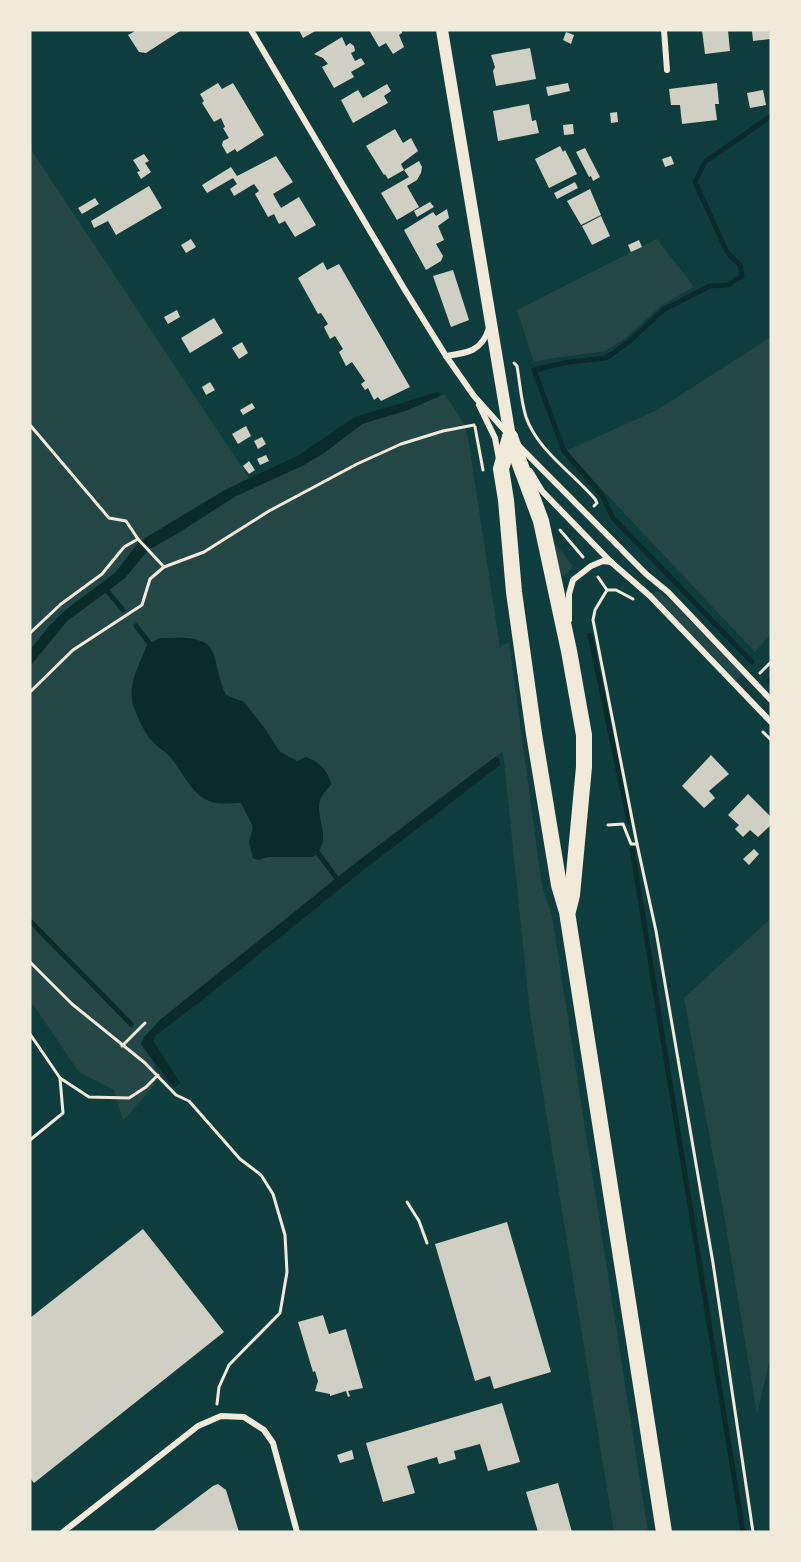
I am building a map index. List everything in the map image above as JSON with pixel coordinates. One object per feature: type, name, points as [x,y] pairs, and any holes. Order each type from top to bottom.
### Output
[{"type":"highway","points":[[510,437],[501,469],[514,592],[532,722],[559,885],[567,912],[664,1532]]},
{"type":"highway","points":[[510,437],[541,521],[569,651],[584,735],[584,767],[572,895],[567,912]]},
{"type":"main road","points":[[442,30],[510,437]]},
{"type":"street","points":[[251,30],[405,290],[474,396],[510,437],[646,574],[668,592],[771,700]]},
{"type":"street","points":[[664,30],[667,70]]},
{"type":"street","points":[[446,356],[474,350],[485,340],[491,321]]},
{"type":"street","points":[[474,396],[495,438],[501,469]]},
{"type":"street","points":[[510,437],[542,491],[611,562],[650,596],[771,722]]},
{"type":"street","points":[[569,651],[569,594],[573,580],[591,566],[603,561],[611,562]]},
{"type":"street","points":[[63,1532],[198,1426],[222,1416],[244,1418],[264,1430],[273,1443],[297,1532]]},
{"type":"path","points":[[526,417],[548,451],[595,499],[597,503],[591,510]]},
{"type":"path","points":[[30,425],[109,518],[126,521],[164,567]]},
{"type":"path","points":[[30,692],[73,650],[142,605],[150,579],[164,567],[204,552],[269,511],[357,464],[401,444],[443,431],[474,425]]},
{"type":"path","points":[[30,633],[60,604],[102,574],[124,547],[140,540]]},
{"type":"path","points":[[591,566],[607,590],[594,610],[593,620],[658,942],[713,1263],[753,1532]]},
{"type":"path","points":[[608,825],[623,824],[631,844],[637,844]]},
{"type":"path","points":[[30,962],[72,1004],[158,1075],[176,1095],[189,1101],[240,1159],[261,1176],[273,1194],[285,1235],[287,1272],[280,1313],[229,1365],[219,1388],[216,1418]]},
{"type":"path","points":[[122,1046],[145,1023]]},
{"type":"path","points":[[30,1034],[60,1078],[89,1097],[129,1098],[146,1087],[158,1075]]},
{"type":"path","points":[[30,1140],[63,1113],[60,1078]]},
{"type":"path","points":[[407,1202],[427,1243]]},
{"type":"shaded area","points":[[30,148],[249,478],[211,498],[139,542],[115,573],[68,608],[50,625],[30,650]]},
{"type":"shaded area","points":[[657,239],[694,287],[662,305],[627,337],[605,351],[534,362],[517,310]]},
{"type":"shaded area","points":[[771,337],[771,634],[755,652],[566,451],[657,410]]},
{"type":"shaded area","points":[[438,392],[441,395],[408,410],[362,424],[324,453],[302,466],[236,496],[148,550],[125,578],[67,621],[30,666],[30,650],[50,625],[68,608],[115,573],[139,542],[225,490],[299,455],[355,417]]},
{"type":"shaded area","points":[[445,394],[464,424],[468,438],[500,647],[509,642],[542,886],[552,916],[648,1532],[614,1532],[530,1013],[503,751],[349,868],[160,1020],[144,1037],[141,1044],[154,1063],[156,1083],[123,1121],[114,1090],[79,1072],[30,1000],[30,666],[67,621],[125,578],[148,550],[236,496],[302,466],[324,453],[362,424],[408,410]]},
{"type":"shaded area","points":[[553,541],[573,566],[565,576],[560,575]]},
{"type":"shaded area","points":[[657,591],[673,603],[741,674],[736,680],[653,594]]},
{"type":"shaded area","points":[[160,638],[190,638],[210,647],[226,695],[244,702],[280,752],[297,761],[306,757],[319,764],[325,771],[331,785],[319,803],[323,839],[319,851],[313,857],[268,857],[258,860],[253,858],[249,842],[253,827],[241,803],[216,803],[203,798],[189,784],[171,758],[148,736],[133,704],[132,686],[147,645]]},
{"type":"shaded area","points":[[495,757],[499,758],[500,765],[155,1036],[154,1042],[180,1083],[175,1087],[172,1085],[141,1044],[144,1037],[160,1020],[349,868]]},
{"type":"shaded area","points":[[771,918],[771,1354],[757,1414],[723,1209],[684,998]]},
{"type":"building","points":[[137,30],[180,31],[146,53],[139,52],[128,35]]},
{"type":"building","points":[[299,30],[317,30],[303,38]]},
{"type":"building","points":[[369,30],[402,30],[399,35],[404,47],[393,54],[386,43],[379,47]]},
{"type":"building","points":[[702,30],[728,30],[730,51],[705,54]]},
{"type":"building","points":[[752,30],[771,30],[771,39],[753,41]]},
{"type":"building","points":[[566,32],[574,35],[571,44],[563,40]]},
{"type":"building","points":[[342,37],[346,46],[350,43],[354,46],[355,51],[351,53],[355,61],[361,58],[365,64],[351,72],[354,77],[334,88],[322,67],[328,64],[323,58],[314,54]]},
{"type":"building","points":[[530,48],[536,79],[496,86],[493,71],[495,67],[491,55]]},
{"type":"building","points":[[218,83],[222,89],[233,83],[264,135],[237,152],[235,149],[227,154],[222,145],[223,141],[229,138],[223,128],[225,127],[221,118],[214,122],[202,103],[204,101],[200,94]]},
{"type":"building","points":[[568,83],[570,91],[548,96],[546,87]]},
{"type":"building","points":[[717,83],[719,104],[715,104],[717,120],[682,124],[680,105],[671,105],[669,89]]},
{"type":"building","points":[[387,84],[391,91],[384,96],[388,103],[353,123],[341,100],[358,90],[363,98]]},
{"type":"building","points":[[763,90],[766,105],[750,108],[747,93]]},
{"type":"building","points":[[529,104],[532,121],[536,120],[539,133],[498,141],[493,111]]},
{"type":"building","points":[[617,112],[618,122],[611,123],[610,113]]},
{"type":"building","points":[[573,124],[574,134],[564,135],[563,125]]},
{"type":"building","points":[[395,129],[403,143],[411,138],[418,151],[401,164],[404,170],[388,179],[366,146]]},
{"type":"building","points":[[560,146],[563,152],[565,150],[577,174],[549,188],[535,159]]},
{"type":"building","points":[[585,148],[600,177],[593,181],[576,152]]},
{"type":"building","points":[[144,154],[149,161],[145,163],[151,172],[141,179],[137,172],[140,171],[133,160]]},
{"type":"building","points":[[276,156],[293,182],[273,194],[281,208],[299,197],[316,225],[295,237],[285,221],[279,224],[274,214],[268,217],[255,194],[259,191],[254,184],[234,196],[230,189],[237,184],[233,178],[207,193],[202,185],[231,167],[237,176]]},
{"type":"building","points":[[671,156],[674,164],[665,167],[662,159]]},
{"type":"building","points":[[419,161],[422,167],[421,173],[417,180],[407,186],[419,207],[397,220],[381,193],[409,177],[404,170]]},
{"type":"building","points":[[575,182],[578,188],[557,199],[554,193]]},
{"type":"building","points":[[149,186],[162,208],[116,235],[108,221],[94,228],[91,221]]},
{"type":"building","points":[[590,189],[601,215],[581,225],[567,201]]},
{"type":"building","points":[[95,198],[99,204],[82,214],[78,208]]},
{"type":"building","points":[[430,202],[434,207],[417,217],[414,211]]},
{"type":"building","points":[[447,209],[449,218],[438,226],[444,240],[436,244],[443,256],[441,261],[426,270],[404,230],[433,212],[436,216]]},
{"type":"building","points":[[601,216],[610,236],[592,245],[582,226]]},
{"type":"building","points":[[191,239],[196,247],[186,253],[181,245]]},
{"type":"building","points":[[639,240],[642,247],[631,252],[628,245]]},
{"type":"building","points":[[323,262],[327,270],[339,264],[410,387],[381,401],[378,397],[374,400],[368,388],[365,390],[361,384],[365,381],[352,362],[346,366],[339,352],[343,349],[335,336],[330,339],[324,327],[328,324],[321,313],[318,314],[298,278]]},
{"type":"building","points":[[453,270],[469,320],[451,327],[433,276]]},
{"type":"building","points":[[177,310],[180,317],[168,324],[164,317]]},
{"type":"building","points":[[214,318],[223,333],[190,353],[181,338]]},
{"type":"building","points":[[242,342],[248,353],[239,359],[232,348]]},
{"type":"building","points":[[210,382],[215,390],[206,395],[202,387]]},
{"type":"building","points":[[252,403],[255,408],[243,415],[240,410]]},
{"type":"building","points":[[246,426],[251,436],[238,444],[232,434]]},
{"type":"building","points":[[262,437],[266,444],[258,449],[254,441]]},
{"type":"building","points":[[266,455],[269,461],[260,465],[257,459]]},
{"type":"building","points":[[249,461],[255,470],[249,474],[243,466]]},
{"type":"building","points":[[711,755],[729,774],[709,791],[715,798],[704,808],[682,786]]},
{"type":"building","points":[[748,794],[771,817],[771,825],[758,837],[750,830],[743,837],[735,829],[739,825],[728,815]]},
{"type":"building","points":[[754,849],[759,854],[749,865],[743,859]]},
{"type":"building","points":[[507,1222],[551,1372],[494,1389],[490,1376],[475,1381],[435,1244]]},
{"type":"building","points":[[143,1229],[224,1332],[34,1483],[30,1478],[30,1318]]},
{"type":"building","points":[[323,1315],[329,1334],[346,1329],[363,1388],[348,1391],[350,1396],[348,1397],[346,1391],[330,1396],[330,1394],[315,1391],[318,1381],[315,1371],[313,1372],[298,1322]]},
{"type":"building","points":[[502,1403],[520,1462],[488,1471],[480,1444],[454,1451],[456,1459],[439,1464],[437,1457],[407,1466],[415,1493],[383,1502],[366,1443]]},
{"type":"building","points":[[352,1450],[354,1459],[340,1463],[337,1455]]},
{"type":"building","points":[[558,1483],[572,1532],[538,1532],[526,1492]]},
{"type":"building","points":[[218,1484],[226,1490],[239,1532],[152,1532],[213,1486]]},
{"type":"waterway","points":[[752,662],[613,518],[602,495],[564,451],[534,370],[569,362],[606,358],[630,341],[663,310],[710,286],[728,285],[742,276],[740,265],[727,252],[695,182],[705,162],[771,116]]},
{"type":"waterway","points":[[105,588],[123,610]]},
{"type":"waterway","points":[[136,626],[150,644]]},
{"type":"waterway","points":[[590,635],[629,822]]},
{"type":"waterway","points":[[632,849],[743,1532]]},
{"type":"waterway","points":[[318,853],[340,883]]},
{"type":"waterway","points":[[30,921],[131,1024]]}]
